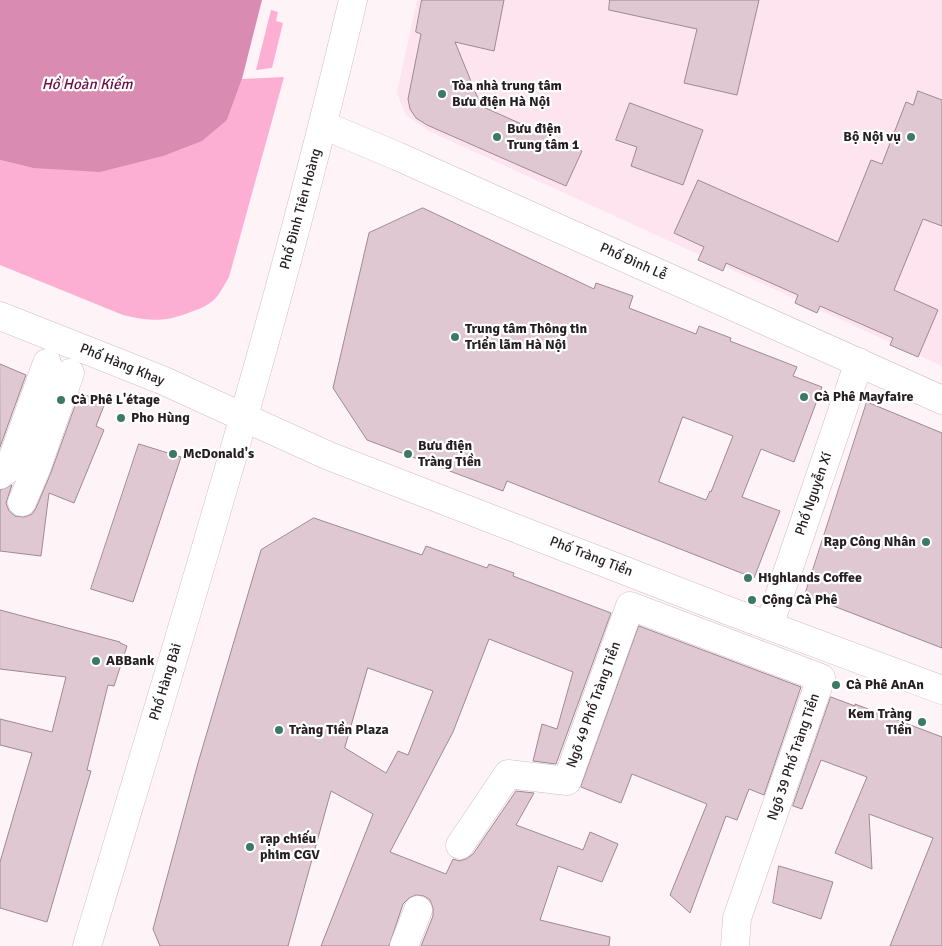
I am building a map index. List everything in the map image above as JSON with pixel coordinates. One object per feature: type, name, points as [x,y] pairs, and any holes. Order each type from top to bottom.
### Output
[{"type":"street","name":"Phố Đinh Tiên Hoàng","points":[[243,417],[324,126],[353,0]]},
{"type":"street","name":"Phố Đinh Lễ","points":[[324,126],[406,160],[942,400]]},
{"type":"street","name":"Phố Hàng Khay","points":[[0,316],[162,380],[243,417]]},
{"type":"street","name":"Phố Nguyễn Xí","points":[[769,626],[859,362]]},
{"type":"street","points":[[0,475],[9,468],[59,368],[36,469],[22,502]]},
{"type":"street","name":"Phố Tràng Tiền","points":[[243,417],[329,456],[769,626],[942,690]]},
{"type":"street","name":"Phố Hàng Bài","points":[[87,946],[243,417]]},
{"type":"street","name":"Ngõ 49 Phố Tràng Tiền","points":[[460,845],[508,774],[566,781],[630,606]]},
{"type":"street","name":"Ngõ 39 Phố Tràng Tiền","points":[[630,606],[822,678],[737,918],[735,946]]},
{"type":"street","points":[[404,946],[418,910]]},
{"type":"shaded area","points":[[417,0],[942,0],[942,366],[429,131],[407,116],[397,92]]},
{"type":"shaded area","points":[[271,10],[278,12],[276,21],[283,23],[272,68],[256,70]]},
{"type":"shaded area","points":[[284,77],[229,277],[218,295],[209,304],[184,315],[167,319],[150,320],[133,317],[123,315],[0,265],[0,160],[33,168],[227,120],[242,79]]},
{"type":"water","name":"Hồ Hoàn Kiếm","points":[[0,0],[262,0],[242,79],[227,120],[202,141],[163,156],[100,172],[33,168],[0,160]]},
{"type":"building","name":"Tòa nhà trung tâm Bưu điện Hà Nội","points":[[422,0],[504,0],[494,51],[455,42],[481,106],[582,151],[566,186],[427,125],[416,118],[410,109],[408,99],[421,34],[416,32]]},
{"type":"building","points":[[610,0],[759,0],[737,95],[684,83],[697,29],[609,10]]},
{"type":"building","name":"Bộ Nội vụ","points":[[918,91],[942,100],[942,226],[923,219],[894,290],[938,310],[918,357],[890,345],[893,338],[820,306],[817,313],[795,303],[798,295],[726,263],[723,271],[698,260],[704,247],[674,233],[698,180],[838,242],[871,160],[882,164],[906,102],[913,105]]},
{"type":"building","points":[[630,103],[703,130],[683,185],[631,166],[637,147],[616,140]]},
{"type":"building","points":[[423,208],[594,289],[596,283],[633,296],[629,308],[696,334],[699,326],[731,338],[730,341],[797,367],[793,376],[822,387],[794,462],[761,449],[742,497],[780,511],[754,578],[507,481],[503,491],[367,440],[333,388],[369,233]],"holes":[[[683,417],[733,436],[706,500],[659,482]]]},
{"type":"building","points":[[0,364],[26,375],[0,447]]},
{"type":"building","points":[[80,393],[105,403],[96,426],[104,430],[74,503],[49,493],[41,556],[0,551],[0,490],[12,485],[6,503],[9,511],[15,516],[24,517],[32,514],[50,475]]},
{"type":"building","points":[[867,402],[942,433],[942,648],[805,595]]},
{"type":"building","points":[[139,444],[181,457],[133,602],[91,589]]},
{"type":"building","points":[[314,518],[422,555],[426,546],[487,568],[489,564],[514,573],[513,576],[611,613],[556,764],[533,761],[542,724],[557,729],[573,672],[489,639],[453,732],[390,852],[446,874],[453,859],[459,861],[473,854],[516,791],[534,793],[516,825],[583,850],[590,832],[618,844],[602,882],[558,866],[540,920],[610,937],[609,946],[421,946],[433,916],[433,908],[430,900],[424,896],[416,895],[409,898],[403,904],[389,946],[321,946],[373,814],[331,791],[288,946],[160,946],[153,929],[198,763],[261,550]],"holes":[[[368,668],[433,691],[408,755],[398,751],[386,773],[345,748]]]},
{"type":"building","points":[[0,610],[120,642],[127,646],[114,686],[108,685],[87,770],[91,771],[47,922],[0,908],[0,862],[32,753],[0,745],[0,719],[52,732],[66,677],[0,669]]},
{"type":"building","points":[[639,626],[801,687],[764,795],[749,789],[737,820],[726,816],[690,913],[670,895],[707,804],[632,774],[621,803],[581,787]]},
{"type":"building","points":[[831,697],[855,706],[855,704],[942,737],[942,946],[890,946],[933,838],[869,814],[872,869],[835,853],[867,777],[821,760],[802,809],[793,806]]},
{"type":"building","points":[[779,866],[833,882],[821,919],[773,903]]},
{"type":"place","name":"Tòa nhà trung tâm Bưu điện Hà Nội","points":[[442,94]]},
{"type":"place","name":"Bưu điện Trung tâm 1","points":[[497,137]]},
{"type":"place","name":"Bộ Nội vụ","points":[[911,137]]},
{"type":"place","name":"Trung tâm Thông tin Triển lãm Hà Nội","points":[[455,337]]},
{"type":"place","name":"Cà Phê Mayfaire","points":[[804,397]]},
{"type":"place","name":"Cà Phê L'étage","points":[[61,400]]},
{"type":"place","name":"Pho Hùng","points":[[121,418]]},
{"type":"place","name":"McDonald's","points":[[173,454]]},
{"type":"place","name":"Bưu điện Tràng Tiền","points":[[408,454]]},
{"type":"place","name":"Rạp Công Nhân","points":[[926,542]]},
{"type":"place","name":"Highlands Coffee","points":[[748,578]]},
{"type":"place","name":"Cộng Cà Phê","points":[[752,600]]},
{"type":"place","name":"ABBank","points":[[96,661]]},
{"type":"place","name":"Cà Phê AnAn","points":[[836,685]]},
{"type":"place","name":"Kem Tràng Tiền","points":[[922,722]]},
{"type":"place","name":"Tràng Tiền Plaza","points":[[279,730]]},
{"type":"place","name":"rạp chiếu phim CGV","points":[[250,847]]}]
